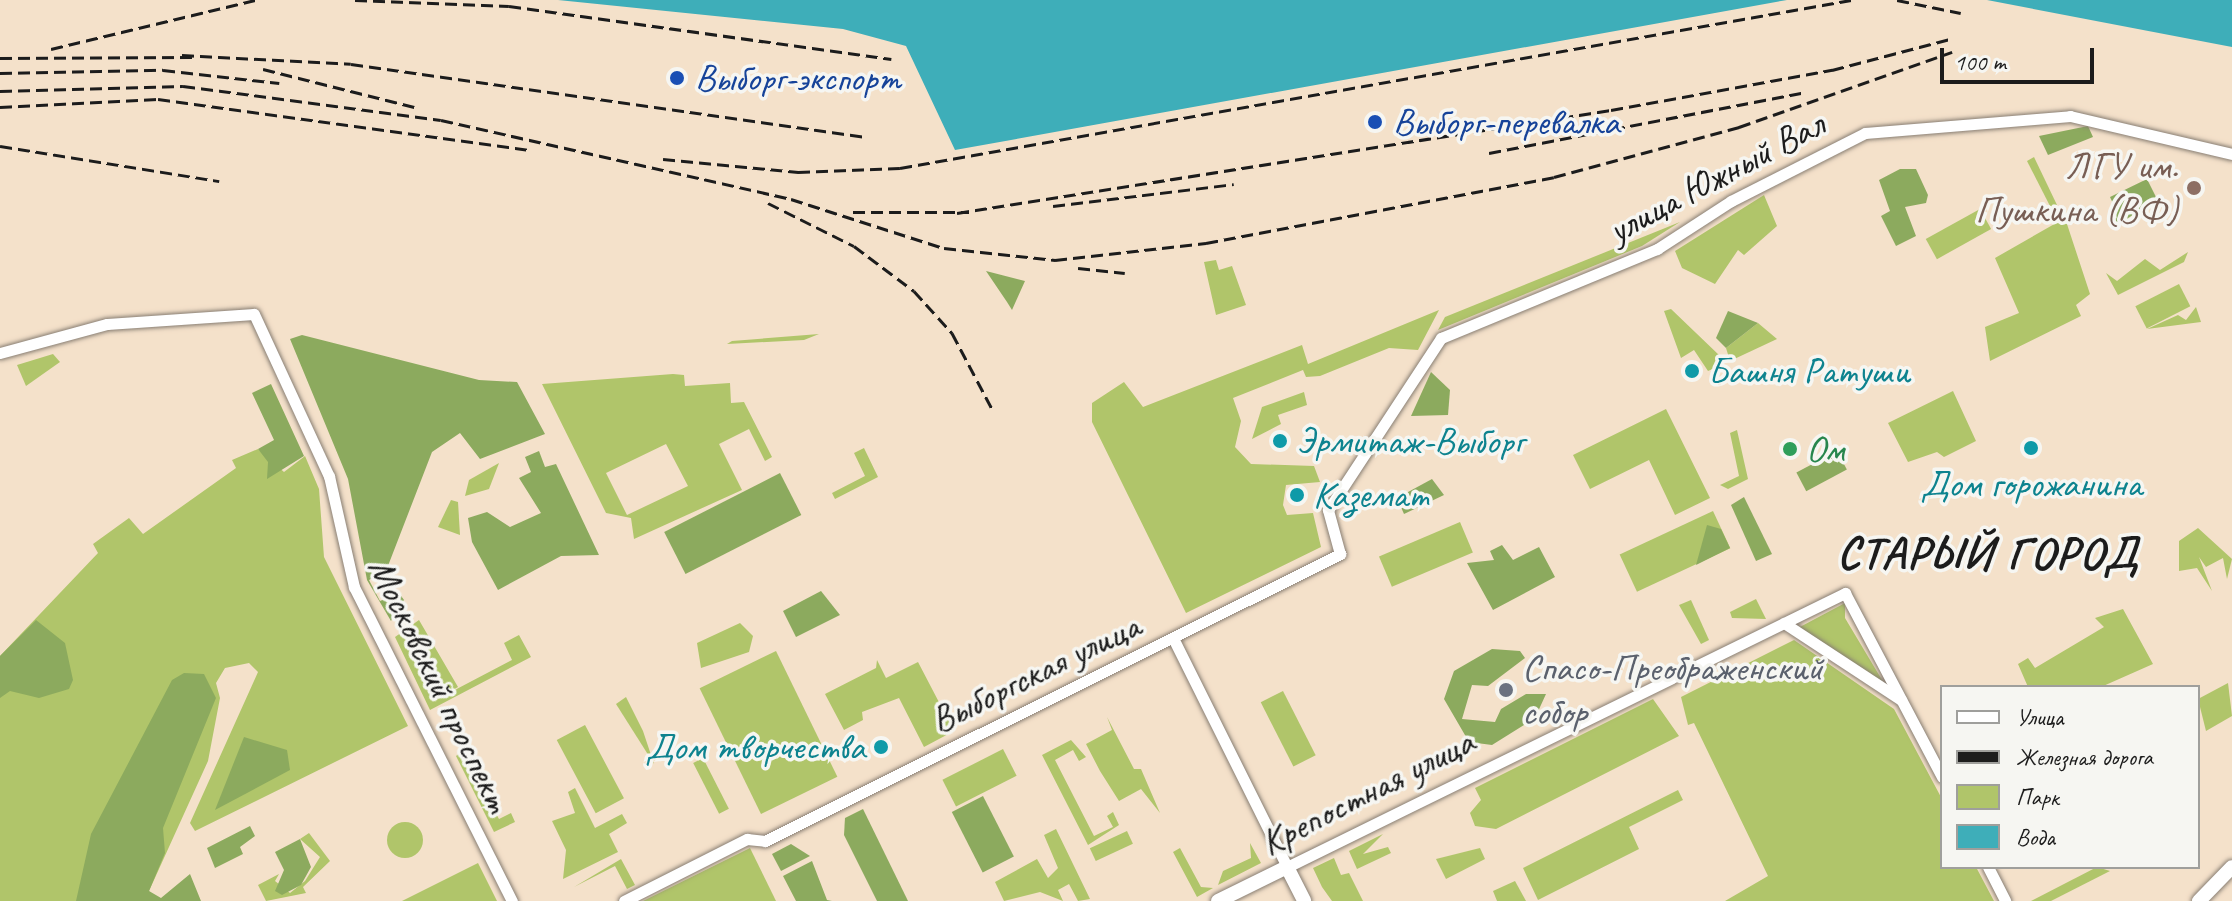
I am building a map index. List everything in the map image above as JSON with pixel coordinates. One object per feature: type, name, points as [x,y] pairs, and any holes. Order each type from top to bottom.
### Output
[{"type":"main road","name":"Крепостная улица","points":[[1218,901],[1287,867]]},
{"type":"main road","points":[[1287,867],[1304,901]]},
{"type":"main road","points":[[2199,901],[2232,867]]},
{"type":"street","name":"улица Южный Вал","points":[[1340,554],[1328,510],[1441,338],[1657,249],[1731,201],[1865,133],[2070,116],[2232,154]]},
{"type":"street","name":"Московский проспект","points":[[0,353],[107,324],[254,314],[329,476],[354,587],[512,901]]},
{"type":"street","name":"Выборгская улица","points":[[624,901],[1173,638],[1340,554]]},
{"type":"street","name":"Крепостная улица","points":[[1287,867],[1845,593],[1902,701]]},
{"type":"street","points":[[1784,623],[1902,701],[1940,773]]},
{"type":"street","points":[[1173,638],[1287,867]]},
{"type":"street","points":[[1989,869],[2005,901]]},
{"type":"green space","points":[[2088,126],[2093,137],[2048,155],[2039,136]]},
{"type":"green space","points":[[2034,157],[2057,205],[2051,208],[2027,161]]},
{"type":"green space","points":[[1900,169],[1916,169],[1928,195],[1926,203],[1905,207],[1916,236],[1896,246],[1881,216],[1890,211],[1879,180]]},
{"type":"green space","points":[[2147,179],[2157,199],[2113,228],[2108,218],[2117,212],[2110,197]]},
{"type":"green space","points":[[1764,195],[1777,226],[1744,255],[1738,250],[1715,284],[1682,268],[1675,251]]},
{"type":"green space","points":[[1980,209],[1991,229],[1937,259],[1926,239]]},
{"type":"green space","points":[[2065,218],[2090,294],[2076,305],[2081,316],[1990,361],[1985,327],[2019,313],[1995,258]]},
{"type":"green space","points":[[1680,222],[1642,246],[1438,330],[1445,317]]},
{"type":"green space","points":[[2188,252],[2184,262],[2118,295],[2106,273],[2117,281],[2145,259],[2160,270]]},
{"type":"green space","points":[[1216,260],[1219,270],[1232,266],[1246,305],[1216,315],[1204,262]]},
{"type":"green space","points":[[986,271],[1025,281],[1012,310],[1007,302]]},
{"type":"green space","points":[[2179,284],[2190,306],[2147,329],[2135,306]]},
{"type":"green space","points":[[2196,307],[2201,322],[2147,329],[2178,315],[2186,320]]},
{"type":"green space","points":[[1671,309],[1720,356],[1724,364],[1708,371],[1694,350],[1681,358],[1664,311]]},
{"type":"green space","points":[[1439,310],[1418,350],[1389,348],[1320,376],[1306,377],[1303,370],[1233,398],[1241,421],[1235,447],[1251,464],[1314,466],[1320,482],[1286,485],[1283,505],[1287,515],[1313,513],[1321,547],[1186,613],[1092,422],[1092,403],[1124,382],[1143,407],[1302,345],[1308,364]]},
{"type":"green space","points":[[1728,311],[1758,323],[1726,348],[1716,338]]},
{"type":"green space","points":[[1758,323],[1777,339],[1730,361],[1726,348]]},
{"type":"green space","points":[[819,334],[804,340],[727,344],[732,341]]},
{"type":"green space","points":[[302,335],[479,380],[517,382],[545,434],[480,459],[460,433],[432,452],[386,571],[369,580],[380,601],[399,593],[404,600],[391,621],[367,580],[348,479],[290,339]]},
{"type":"green space","points":[[53,354],[60,362],[26,386],[17,365]]},
{"type":"green space","points":[[1431,372],[1450,390],[1448,415],[1411,416]]},
{"type":"green space","points":[[673,374],[684,375],[685,386],[730,383],[731,403],[744,402],[772,457],[765,461],[749,429],[719,444],[742,490],[634,539],[631,518],[606,513],[542,384]],"holes":[[[666,444],[688,486],[627,515],[606,473]]]},
{"type":"green space","points":[[271,384],[304,456],[267,479],[268,462],[258,449],[274,440],[252,393]]},
{"type":"green space","points":[[1953,391],[1976,441],[1944,457],[1937,452],[1908,462],[1888,423]]},
{"type":"green space","points":[[1304,392],[1307,405],[1278,415],[1281,424],[1252,439],[1262,407]]},
{"type":"green space","points":[[1666,409],[1710,498],[1675,515],[1649,460],[1590,489],[1573,455]]},
{"type":"green space","points":[[1737,430],[1748,479],[1728,489],[1720,485],[1739,476],[1730,433]]},
{"type":"green space","points":[[864,448],[878,477],[835,499],[832,493],[865,476],[854,453]]},
{"type":"green space","points":[[258,449],[284,472],[305,456],[319,489],[324,557],[408,726],[195,831],[190,823],[258,672],[249,663],[225,668],[216,683],[220,698],[208,761],[149,891],[154,901],[0,901],[0,656],[98,553],[93,544],[129,518],[143,534],[236,468],[232,460]]},
{"type":"green space","points":[[539,451],[545,467],[556,464],[599,555],[561,556],[498,590],[472,542],[468,518],[487,512],[510,527],[541,513],[519,478],[531,472],[525,457]]},
{"type":"green space","points":[[1837,451],[1847,470],[1806,491],[1796,473]]},
{"type":"green space","points":[[499,463],[489,489],[465,496],[469,480]]},
{"type":"green space","points":[[780,473],[801,515],[686,574],[664,532]]},
{"type":"green space","points":[[1432,479],[1444,495],[1404,514],[1397,498]]},
{"type":"green space","points":[[1744,497],[1772,554],[1756,561],[1731,505]]},
{"type":"green space","points":[[451,500],[458,502],[460,535],[438,527]]},
{"type":"green space","points":[[1713,511],[1730,548],[1637,592],[1620,555]]},
{"type":"green space","points":[[1460,522],[1473,552],[1392,587],[1379,556]]},
{"type":"green space","points":[[1707,525],[1721,529],[1730,548],[1696,565]]},
{"type":"green space","points":[[2198,528],[2232,559],[2227,579],[2223,558],[2206,567],[2199,557],[2212,591],[2197,568],[2179,571],[2179,541]]},
{"type":"green space","points":[[1502,545],[1513,560],[1539,547],[1555,577],[1493,610],[1467,563],[1494,560],[1490,551]]},
{"type":"green space","points":[[821,591],[840,615],[796,637],[783,611]]},
{"type":"green space","points":[[1756,599],[1766,619],[1732,618],[1730,612]]},
{"type":"green space","points":[[1691,600],[1709,640],[1701,644],[1679,605]]},
{"type":"green space","points":[[1845,603],[1845,618],[1885,685],[1798,628]]},
{"type":"green space","points":[[2123,609],[2153,664],[2106,685],[2027,685],[2018,664],[2028,658],[2035,668],[2104,627],[2095,618]]},
{"type":"green space","points":[[36,620],[65,643],[73,680],[69,689],[39,698],[10,691],[0,698],[0,656]]},
{"type":"green space","points":[[419,620],[458,687],[430,703],[512,660],[504,643],[519,635],[531,657],[430,710],[395,637]]},
{"type":"green space","points":[[740,623],[753,636],[749,652],[701,668],[697,643]]},
{"type":"green space","points":[[1794,640],[1894,709],[1940,795],[1940,869],[1977,869],[1994,901],[1725,901],[1768,876],[1694,723],[1688,725],[1681,697]]},
{"type":"green space","points":[[1492,649],[1520,651],[1525,658],[1488,686],[1472,685],[1462,719],[1495,722],[1501,709],[1526,694],[1546,694],[1535,718],[1492,745],[1469,742],[1444,699],[1454,671]]},
{"type":"green space","points":[[776,651],[837,777],[761,814],[700,688]]},
{"type":"green space","points":[[877,660],[886,678],[918,662],[954,731],[924,747],[899,698],[862,712],[863,720],[844,730],[825,694],[876,668]]},
{"type":"green space","points":[[184,673],[204,674],[216,698],[163,828],[165,853],[149,891],[161,898],[190,874],[201,901],[76,901],[91,834],[172,680]]},
{"type":"green space","points":[[2228,683],[2232,716],[2206,731],[2200,698]]},
{"type":"green space","points":[[1283,691],[1316,755],[1293,767],[1261,702]]},
{"type":"green space","points":[[626,697],[643,731],[654,764],[616,704]]},
{"type":"green space","points":[[1653,699],[1679,736],[1496,829],[1475,826],[1470,813],[1481,800],[1475,788]]},
{"type":"green space","points":[[1107,717],[1134,769],[1141,769],[1160,813],[1141,789],[1119,801],[1100,771],[1086,744],[1112,730]]},
{"type":"green space","points":[[585,725],[624,798],[596,813],[557,740]]},
{"type":"green space","points":[[244,737],[287,750],[290,770],[215,810]]},
{"type":"green space","points":[[1071,740],[1086,757],[1079,761],[1073,750],[1055,760],[1094,836],[1113,827],[1107,816],[1113,812],[1119,825],[1088,845],[1042,755]]},
{"type":"green space","points":[[1003,749],[1017,776],[956,807],[942,780]]},
{"type":"green space","points":[[462,751],[499,819],[511,813],[515,822],[494,832],[456,756]]},
{"type":"green space","points":[[703,758],[729,809],[719,814],[693,763]]},
{"type":"green space","points":[[575,788],[595,828],[622,814],[627,823],[609,834],[618,852],[563,879],[566,850],[552,821],[575,813],[568,792]]},
{"type":"green space","points":[[1678,790],[1683,800],[1629,827],[1639,849],[1538,900],[1523,868]]},
{"type":"green space","points":[[983,796],[1014,857],[983,872],[952,812]]},
{"type":"green space","points":[[863,809],[908,901],[877,901],[844,835],[845,818]]},
{"type":"green space","points":[[405,822],[418,827],[423,840],[418,853],[405,858],[392,853],[387,840],[392,827]]},
{"type":"green space","points":[[250,826],[255,836],[240,847],[243,854],[215,868],[207,848]]},
{"type":"green space","points":[[1056,829],[1090,899],[1078,901],[1069,884],[1058,890],[1063,901],[1040,892],[1004,901],[995,882],[1037,859],[1048,878],[1058,868],[1044,835]]},
{"type":"green space","points":[[1127,831],[1133,844],[1096,861],[1090,848]]},
{"type":"green space","points":[[309,833],[330,861],[303,887],[306,893],[266,901],[258,885],[279,874],[275,881],[290,893],[305,881],[320,857],[300,839]]},
{"type":"green space","points":[[1383,834],[1363,854],[1388,847],[1391,853],[1357,869],[1349,851]]},
{"type":"green space","points":[[300,839],[311,867],[301,885],[282,895],[275,891],[284,870],[275,852]]},
{"type":"green space","points":[[1250,843],[1261,863],[1218,885],[1223,871],[1251,858]]},
{"type":"green space","points":[[791,844],[810,856],[781,871],[772,854]]},
{"type":"green space","points":[[750,848],[776,901],[643,901]]},
{"type":"green space","points":[[1180,848],[1201,887],[1213,888],[1197,897],[1173,852]]},
{"type":"green space","points":[[1480,848],[1485,859],[1446,879],[1436,859]]},
{"type":"green space","points":[[1334,858],[1341,875],[1349,873],[1363,901],[1332,901],[1322,887],[1313,868]]},
{"type":"green space","points":[[621,859],[635,885],[627,889],[615,866],[574,887]]},
{"type":"green space","points":[[812,861],[827,900],[832,901],[796,901],[783,876]]},
{"type":"green space","points":[[478,863],[497,901],[402,901]]},
{"type":"green space","points":[[2093,869],[2110,871],[2051,901],[2031,901]]},
{"type":"green space","points":[[1515,881],[1526,901],[1497,901],[1493,891]]},
{"type":"water","points":[[558,0],[1787,0],[955,150],[906,46],[843,29]]},
{"type":"water","points":[[1987,0],[2232,0],[2232,47]]},
{"type":"railway","points":[[51,49],[255,0]]},
{"type":"railway","points":[[355,0],[509,6],[891,59]]},
{"type":"railway","points":[[663,159],[798,172],[900,168],[1851,0]]},
{"type":"railway","points":[[1897,0],[1961,13]]},
{"type":"railway","points":[[957,213],[1611,110],[1832,70],[1950,39]]},
{"type":"railway","points":[[0,91],[183,86],[441,120],[791,199],[944,248],[1055,260],[1206,243],[1554,177],[1739,127],[1952,52]]},
{"type":"railway","points":[[182,55],[351,64],[866,137]]},
{"type":"railway","points":[[0,58],[192,57]]},
{"type":"railway","points":[[263,69],[414,107]]},
{"type":"railway","points":[[0,73],[163,70],[279,83]]},
{"type":"railway","points":[[1489,153],[1806,92]]},
{"type":"railway","points":[[0,107],[158,99],[530,150]]},
{"type":"railway","points":[[0,146],[219,181]]},
{"type":"railway","points":[[1053,206],[1234,184]]},
{"type":"railway","points":[[768,203],[854,246],[914,291],[952,333],[992,409]]},
{"type":"railway","points":[[853,212],[969,212]]},
{"type":"railway","points":[[1078,268],[1125,273]]},
{"type":"place","name":"Выборг-экспорт","points":[[677,78]]},
{"type":"place","name":"Выборг-перевалка","points":[[1375,122]]},
{"type":"place","name":"ЛГУ им. Пушкина (ВФ)","points":[[2194,188]]},
{"type":"place","name":"Башня Ратуши","points":[[1692,371]]},
{"type":"place","name":"Эрмитаж-Выборг","points":[[1280,441]]},
{"type":"place","name":"Дом горожанина","points":[[2031,448]]},
{"type":"place","name":"Ом","points":[[1790,449]]},
{"type":"place","name":"Каземат","points":[[1297,495]]},
{"type":"place","name":"Спасо-Преображенский собор","points":[[1506,690]]},
{"type":"place","name":"Дом творчества","points":[[881,747]]},
{"type":"district","name":"СТАРЫЙ ГОРОД","points":[[1988,553]]}]
